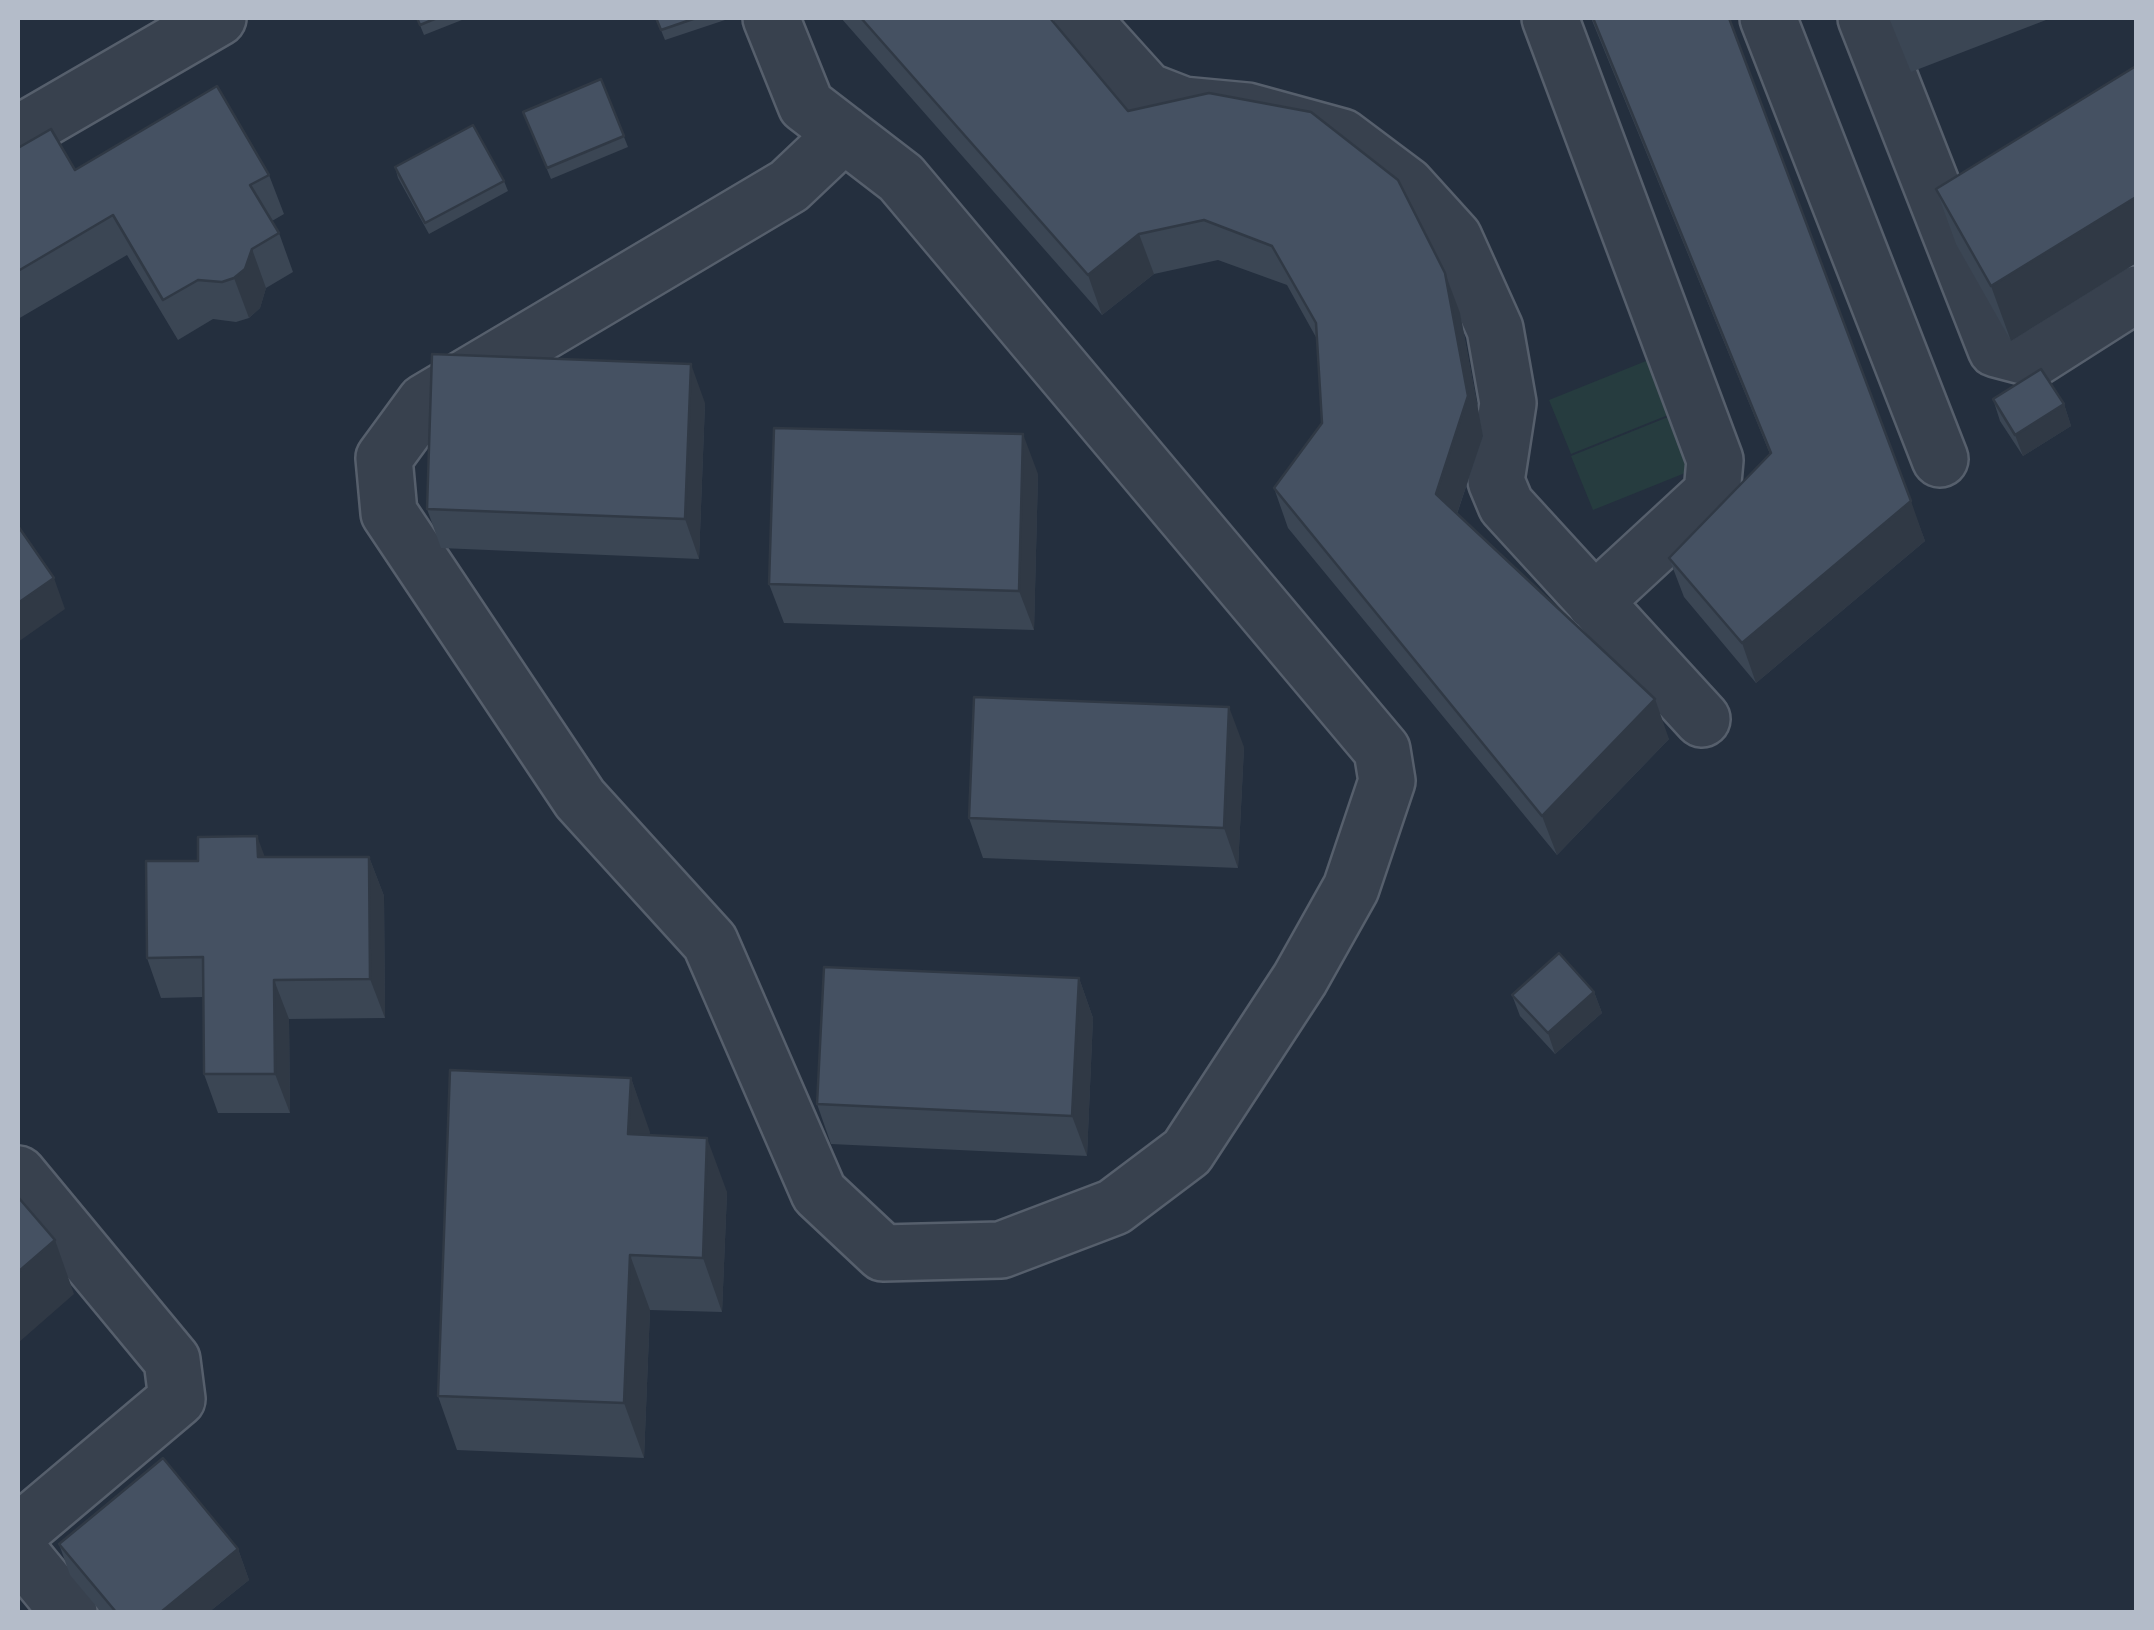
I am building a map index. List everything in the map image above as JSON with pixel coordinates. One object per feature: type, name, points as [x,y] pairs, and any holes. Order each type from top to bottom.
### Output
[{"type":"street","points":[[18,134],[218,18]]},
{"type":"street","points":[[771,18],[806,105],[844,134],[901,178],[1382,750],[1387,781],[1351,888],[1300,979],[1187,1152],[1114,1207],[1000,1250],[883,1254],[819,1193],[710,942],[580,798],[389,512],[384,458],[425,402],[789,186],[844,134]]},
{"type":"street","points":[[1081,18],[1147,92],[1183,105],[1247,111],[1342,137],[1406,185],[1454,238],[1495,328],[1508,402],[1496,481],[1506,505],[1702,719]]},
{"type":"street","points":[[1550,18],[1715,460],[1712,493],[1594,602]]},
{"type":"street","points":[[1768,18],[1940,459]]},
{"type":"street","points":[[1866,18],[1996,349],[2034,360],[2136,294]]},
{"type":"street","points":[[18,1174],[172,1360],[177,1399],[18,1533]]},
{"type":"street","points":[[18,1550],[68,1612]]},
{"type":"green space","points":[[1651,359],[1673,413],[1571,454],[1549,400]]},
{"type":"green space","points":[[1673,415],[1695,469],[1593,510],[1571,456]]},
{"type":"building","points":[[417,18],[437,18],[420,25]]},
{"type":"building","points":[[656,18],[696,18],[661,30]]},
{"type":"building","points":[[861,18],[1050,18],[1128,111],[1209,93],[1311,112],[1398,180],[1445,273],[1468,396],[1436,494],[1655,699],[1542,816],[1274,488],[1322,423],[1316,323],[1272,246],[1204,220],[1139,234],[1088,275]]},
{"type":"building","points":[[1593,18],[1729,18],[1911,501],[1742,643],[1669,558],[1771,453]]},
{"type":"building","points":[[2136,66],[2136,197],[1991,286],[1936,189]]},
{"type":"building","points":[[601,79],[624,136],[547,168],[523,112]]},
{"type":"building","points":[[217,86],[269,175],[250,185],[279,233],[252,249],[245,269],[222,282],[198,280],[163,300],[113,215],[18,271],[18,148],[51,129],[75,170]]},
{"type":"building","points":[[473,125],[504,181],[425,223],[395,167]]},
{"type":"building","points":[[432,354],[691,364],[685,519],[427,509]]},
{"type":"building","points":[[2041,369],[2064,404],[2015,435],[1993,399]]},
{"type":"building","points":[[774,428],[1023,434],[1019,591],[769,584]]},
{"type":"building","points":[[18,526],[54,578],[18,603]]},
{"type":"building","points":[[974,697],[1229,707],[1224,828],[969,818]]},
{"type":"building","points":[[257,836],[258,857],[369,857],[370,979],[274,980],[275,1074],[204,1074],[203,957],[147,958],[146,861],[198,861],[198,837]]},
{"type":"building","points":[[1559,953],[1594,992],[1548,1033],[1512,995]]},
{"type":"building","points":[[824,967],[1079,978],[1072,1116],[817,1104]]},
{"type":"building","points":[[450,1070],[631,1078],[628,1134],[707,1138],[703,1258],[630,1255],[624,1403],[438,1396]]},
{"type":"building","points":[[18,1197],[55,1240],[18,1272]]},
{"type":"building","points":[[163,1458],[238,1549],[161,1612],[116,1612],[59,1544]]}]
